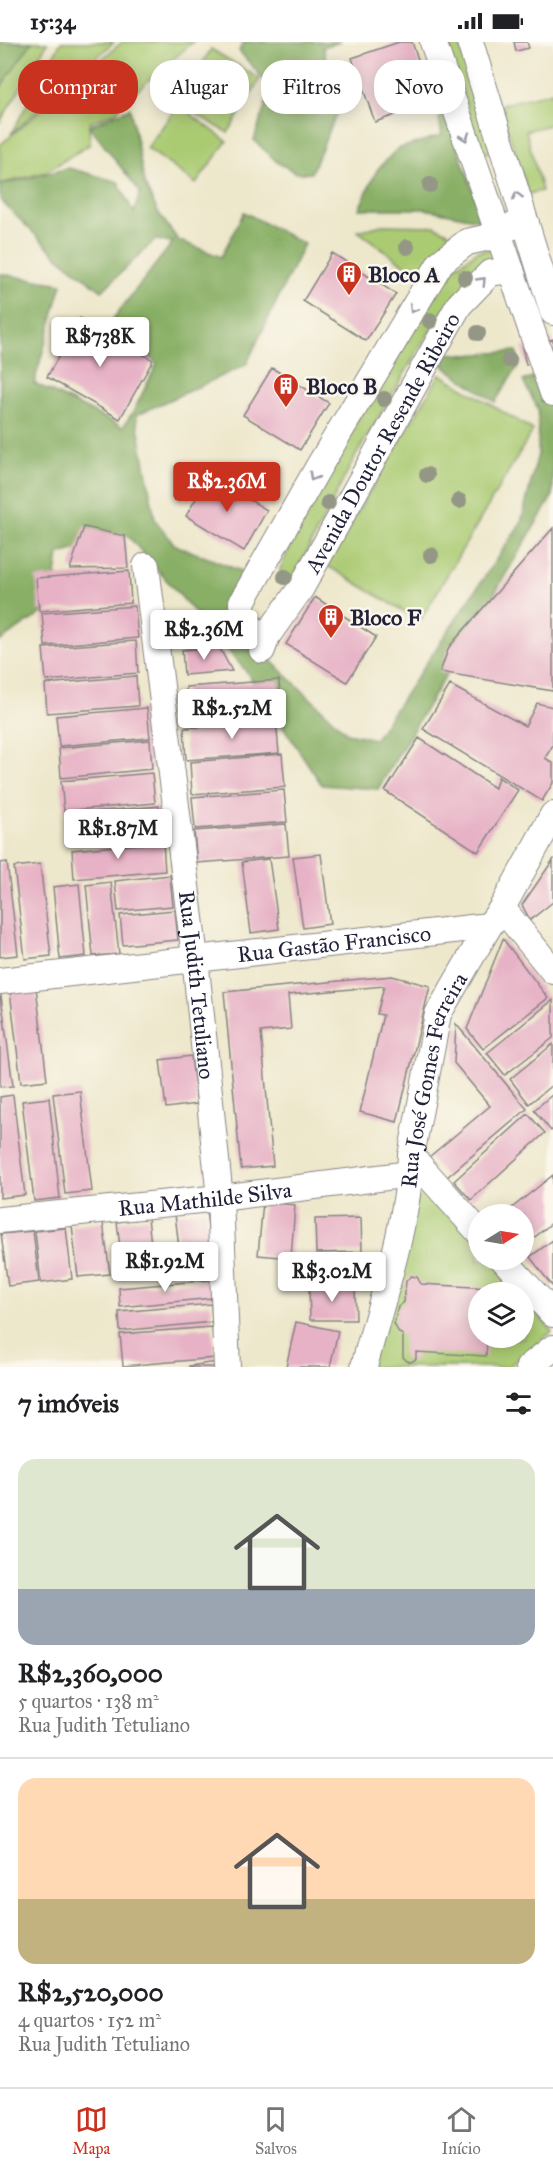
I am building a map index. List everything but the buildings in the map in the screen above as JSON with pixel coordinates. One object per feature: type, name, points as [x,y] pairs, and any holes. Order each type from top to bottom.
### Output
[{"type":"street","points":[[433,42],[553,393]]},
{"type":"street","points":[[470,42],[553,312]]},
{"type":"street","points":[[476,170],[507,160]]},
{"type":"street","points":[[497,230],[526,223]]},
{"type":"street","name":"Avenida Doutor Resende Ribeiro","points":[[497,230],[490,237],[467,242],[441,262],[259,571],[242,602],[243,620],[257,632],[264,643],[300,588],[459,305],[490,273],[511,270]]},
{"type":"street","name":"Rua Judith Tetuliano","points":[[146,566],[195,958],[220,1198],[227,1367]]},
{"type":"street","name":"Rua José Gomes Ferreira","points":[[364,1367],[399,1236],[438,1014],[553,815]]},
{"type":"street","points":[[496,917],[553,971]]},
{"type":"street","name":"Rua Gastão Francisco","points":[[0,981],[195,958],[496,917]]},
{"type":"street","points":[[410,1165],[468,1221]]},
{"type":"street","name":"Rua Mathilde Silva","points":[[0,1220],[220,1198],[410,1165]]},
{"type":"street","points":[[513,1270],[553,1314]]},
{"type":"street","points":[[529,1367],[553,1348]]},
{"type":"green space","points":[[0,42],[48,42],[37,60],[18,60],[18,92],[0,122]]},
{"type":"green space","points":[[0,42],[32,42],[18,60],[0,88]]},
{"type":"green space","points":[[61,42],[114,42],[94,60],[51,60]]},
{"type":"green space","points":[[122,42],[193,42],[172,60],[150,60],[150,79],[138,90],[138,60],[101,60]]},
{"type":"green space","points":[[244,42],[340,42],[323,47],[326,60],[261,60],[261,76],[239,51]]},
{"type":"green space","points":[[445,42],[458,42],[464,60],[451,60]]},
{"type":"green space","points":[[211,49],[229,60],[204,60]]},
{"type":"green space","points":[[465,62],[495,150],[483,154],[465,101]]},
{"type":"green space","points":[[249,72],[260,79],[249,98]]},
{"type":"green space","points":[[553,92],[553,124],[526,131],[542,191],[528,194],[500,105]]},
{"type":"green space","points":[[22,114],[33,114],[11,134]]},
{"type":"green space","points":[[37,114],[111,114],[89,123],[90,144],[46,172],[0,184],[0,145]]},
{"type":"green space","points":[[116,114],[131,114],[145,185],[158,212],[178,240],[221,257],[244,212],[304,244],[246,365],[136,415],[155,520],[175,545],[246,573],[246,640],[347,733],[375,739],[521,523],[538,454],[538,409],[523,381],[541,375],[553,409],[553,495],[378,789],[322,785],[246,671],[128,536],[59,554],[51,607],[0,641],[0,274],[62,284],[34,383],[123,427],[157,364],[113,319],[173,242],[155,240],[102,291],[60,259],[0,200],[0,185],[69,168],[118,182],[134,213],[140,192],[89,126]]},
{"type":"green space","points":[[172,114],[190,114],[227,141],[196,184],[147,148]]},
{"type":"green space","points":[[196,114],[239,114],[228,133]]},
{"type":"green space","points":[[262,114],[337,114],[311,173],[296,173],[277,162],[254,140]]},
{"type":"green space","points":[[442,114],[445,114],[484,221],[425,209],[359,209],[377,170],[397,149],[442,135],[439,119]]},
{"type":"green space","points":[[382,225],[435,226],[454,235],[418,275],[358,231]]},
{"type":"green space","points":[[489,249],[497,253],[496,262],[445,309],[422,344],[355,457],[294,577],[287,583],[282,579],[280,569],[302,520],[367,402],[452,269],[478,251]]},
{"type":"green space","points":[[516,351],[520,363],[495,402],[443,366],[446,353],[467,355]]},
{"type":"green space","points":[[440,374],[533,430],[420,621],[326,565]]},
{"type":"green space","points":[[414,1178],[468,1232],[468,1270],[501,1270],[511,1282],[468,1282],[468,1348],[532,1348],[508,1367],[370,1367]]},
{"type":"green space","points":[[534,1310],[552,1332],[534,1346]]},
{"type":"place","name":"Bloco A","points":[[349,297]]},
{"type":"place","name":"Bloco B","points":[[286,409]]},
{"type":"place","name":"Bloco F","points":[[331,640]]}]
